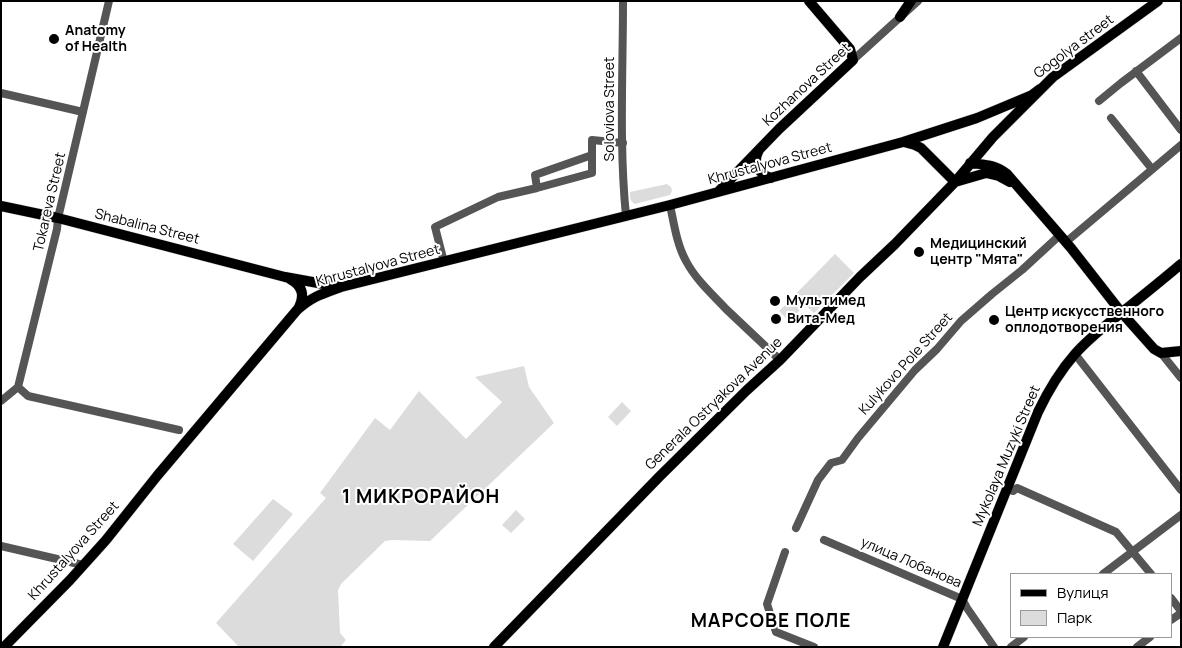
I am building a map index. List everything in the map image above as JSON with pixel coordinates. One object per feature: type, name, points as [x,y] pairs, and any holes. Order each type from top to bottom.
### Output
[{"type":"main road","points":[[809,1],[854,55]]},
{"type":"main road","points":[[900,18],[911,1]]},
{"type":"main road","name":"Gogolya street","points":[[979,167],[980,151],[1040,89],[1053,77],[1158,1]]},
{"type":"main road","name":"Kozhanova Street","points":[[719,192],[747,161],[854,55]]},
{"type":"main road","name":"Khrustalyova Street","points":[[4,647],[70,580],[106,540],[157,476],[297,310],[317,295],[341,287],[580,229],[903,142],[977,118],[1032,95],[1040,89]]},
{"type":"main road","points":[[903,142],[909,142],[920,148],[955,182],[979,167]]},
{"type":"main road","points":[[760,149],[756,156],[758,170],[764,176],[770,178]]},
{"type":"main road","points":[[747,161],[747,174],[750,180],[754,182]]},
{"type":"main road","points":[[944,172],[955,172],[990,165],[999,168],[1007,174],[1063,238],[1121,312],[1154,349],[1161,353],[1181,351]]},
{"type":"main road","name":"Generala Ostryakova Avenue","points":[[494,647],[659,477],[780,360],[955,182],[979,167]]},
{"type":"main road","name":"Shabalina Street","points":[[1,206],[58,218],[285,277],[341,287]]},
{"type":"main road","name":"Mykolaya Muzyki Street","points":[[942,647],[1045,396],[1056,378],[1075,354],[1099,330],[1181,264]]},
{"type":"main road","points":[[285,277],[297,283],[301,290],[302,300],[297,310]]},
{"type":"main road","points":[[301,280],[313,289],[317,295]]},
{"type":"street","name":"Tokareva Street","points":[[18,387],[57,229],[109,1]]},
{"type":"street","name":"Soloviova Street","points":[[623,1],[623,191],[626,216]]},
{"type":"street","name":"Kozhanova Street","points":[[854,55],[918,1]]},
{"type":"street","points":[[1099,101],[1181,38]]},
{"type":"street","points":[[1136,71],[1181,130]]},
{"type":"street","points":[[1,93],[83,112]]},
{"type":"street","points":[[1111,118],[1152,169]]},
{"type":"street","points":[[444,262],[435,226],[498,197],[592,173],[592,140],[623,143]]},
{"type":"street","name":"Kulykovo Pole Street","points":[[796,528],[818,480],[831,463],[842,460],[915,370],[937,349],[961,321],[1022,270],[1181,145]]},
{"type":"street","points":[[536,188],[535,175],[592,155]]},
{"type":"street","points":[[670,205],[680,249],[686,262],[710,292],[780,360]]},
{"type":"street","points":[[1161,353],[1181,378]]},
{"type":"street","points":[[1075,354],[1181,490]]},
{"type":"street","points":[[1,401],[18,387],[28,396],[179,430]]},
{"type":"street","points":[[1008,488],[1013,491],[1017,488],[1116,532],[1150,573]]},
{"type":"street","points":[[1105,573],[1181,515]]},
{"type":"street","name":"улица Лобанова","points":[[824,540],[962,599],[994,647]]},
{"type":"street","points":[[1,546],[83,565]]},
{"type":"street","points":[[785,552],[767,604],[776,632],[814,647]]},
{"type":"street","points":[[1172,599],[1181,612]]},
{"type":"street","points":[[1011,647],[1023,638]]},
{"type":"street","points":[[1137,647],[1149,638]]},
{"type":"green space","points":[[667,184],[671,187],[670,195],[635,204],[632,202],[630,192]]},
{"type":"green space","points":[[835,254],[854,273],[814,313],[805,305],[789,321],[779,311]]},
{"type":"green space","points":[[524,366],[529,387],[554,423],[430,541],[385,541],[341,584],[338,590],[340,633],[346,640],[340,647],[239,647],[216,623],[326,498],[320,493],[375,418],[390,430],[419,391],[466,439],[502,402],[475,377]]},
{"type":"green space","points":[[622,402],[631,411],[617,426],[608,417]]},
{"type":"green space","points":[[273,499],[293,514],[253,561],[233,544]]},
{"type":"green space","points":[[516,510],[525,519],[511,533],[502,525]]},
{"type":"place","name":"Anatomy of Health","points":[[54,39]]},
{"type":"place","name":"Медицинский центр \"Мята\"","points":[[919,252]]},
{"type":"place","name":"Мультимед","points":[[775,301]]},
{"type":"place","name":"Вита-Мед","points":[[776,319]]},
{"type":"place","name":"Центр искусственного оплодотворения","points":[[994,320]]},
{"type":"district","name":"1 МИКРОРАЙОН","points":[[421,498]]},
{"type":"district","name":"МАРСОВЕ ПОЛЕ","points":[[771,622]]}]
